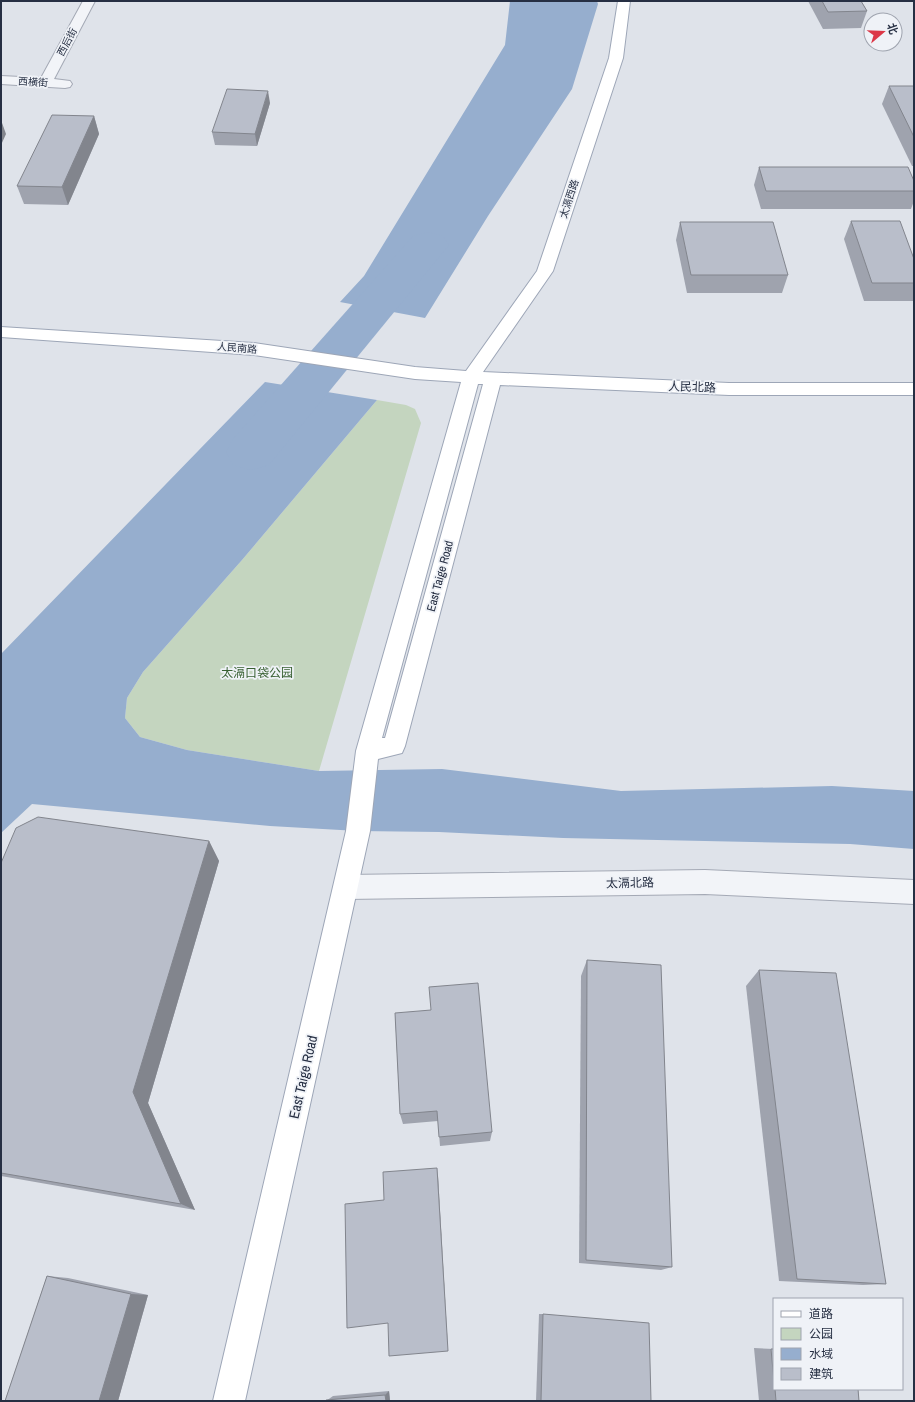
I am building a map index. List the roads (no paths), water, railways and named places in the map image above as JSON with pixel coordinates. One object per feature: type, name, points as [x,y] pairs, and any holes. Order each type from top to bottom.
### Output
[{"type":"main road","name":"太滆西路","points":[[471,377],[545,271],[616,58],[624,1]]},
{"type":"main road","name":"人民南路","points":[[1,332],[254,349],[415,373],[471,377]]},
{"type":"main road","name":"人民北路","points":[[471,377],[728,389],[914,389]]},
{"type":"main road","name":"East Taige Road","points":[[229,1401],[358,831],[367,751],[471,377]]},
{"type":"main road","name":"East Taige Road","points":[[367,751],[394,746],[493,379]]},
{"type":"street","name":"西后街","points":[[45,83],[89,1]]},
{"type":"street","name":"西横街","points":[[1,80],[65,84]]},
{"type":"street","name":"太滆北路","points":[[346,887],[705,882],[914,892]]},
{"type":"water","points":[[510,1],[597,1],[598,4],[572,89],[488,216],[425,318],[340,302],[364,276],[505,45]]},
{"type":"water","points":[[265,382],[377,400],[242,560],[143,672],[127,698],[125,718],[140,737],[187,750],[319,771],[442,769],[621,791],[832,786],[914,791],[914,849],[850,844],[563,838],[439,832],[358,831],[270,826],[32,804],[1,833],[1,654]]},
{"type":"waterway","points":[[251,452],[428,245]]},
{"type":"park label","name":"太滆口袋公园","points":[[257,673]]}]
